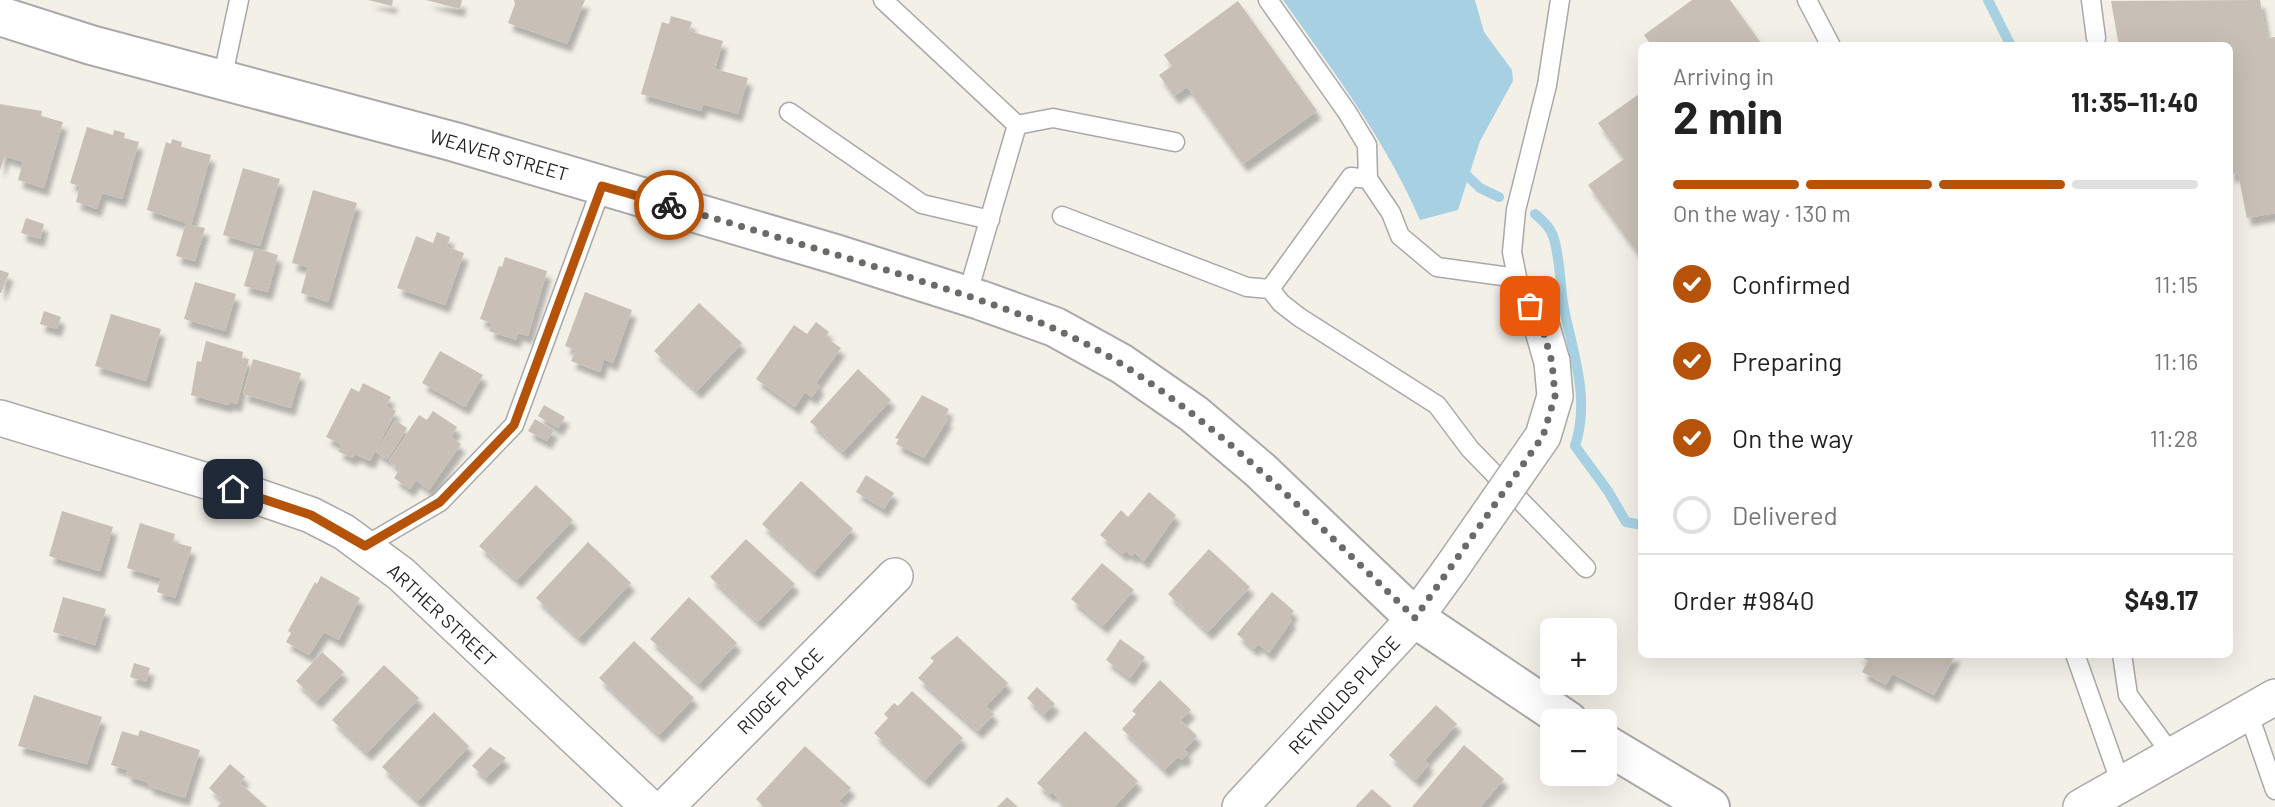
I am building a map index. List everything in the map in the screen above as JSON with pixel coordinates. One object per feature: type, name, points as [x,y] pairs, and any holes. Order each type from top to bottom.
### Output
[{"type":"street","name":"WEAVER STREET","points":[[0,16],[222,80],[455,142],[967,296],[1055,327],[1122,364],[1194,414],[1260,470],[1415,618],[1550,709]]},
{"type":"street","name":"REYNOLDS PLACE","points":[[1240,807],[1415,618],[1543,436],[1555,396],[1552,362],[1540,320]]},
{"type":"street","name":"ARTHER STREET","points":[[0,418],[311,515],[365,546],[401,574],[649,807]]},
{"type":"street","name":"RIDGE PLACE","points":[[666,807],[895,576]]},
{"type":"street","points":[[2081,807],[2267,704]]},
{"type":"street","points":[[1617,751],[1710,807]]},
{"type":"lane","points":[[222,80],[239,0]]},
{"type":"lane","points":[[883,0],[1017,125]]},
{"type":"lane","points":[[1268,0],[1347,111],[1367,145],[1368,179],[1391,213],[1400,236],[1437,267],[1517,278]]},
{"type":"lane","points":[[1540,320],[1520,292],[1512,252],[1516,210],[1547,85],[1560,0]]},
{"type":"lane","points":[[1807,0],[1829,42]]},
{"type":"lane","points":[[2091,0],[2096,38]]},
{"type":"lane","points":[[789,112],[922,204],[990,220]]},
{"type":"lane","points":[[1017,125],[1054,118],[1175,142]]},
{"type":"lane","points":[[967,296],[1017,125]]},
{"type":"lane","points":[[1270,289],[1351,177],[1368,179]]},
{"type":"lane","points":[[365,546],[440,502],[514,425],[602,186]]},
{"type":"lane","points":[[1062,216],[1247,287],[1270,289],[1281,303],[1299,317],[1437,405],[1470,449],[1586,568]]},
{"type":"lane","points":[[2077,658],[2121,784]]},
{"type":"lane","points":[[2123,658],[2128,695],[2172,755]]},
{"type":"lane","points":[[2267,704],[2275,790]]},
{"type":"water","points":[[1283,0],[1475,0],[1484,32],[1512,70],[1513,81],[1480,141],[1458,210],[1420,220],[1391,161],[1339,79]]},
{"type":"building","points":[[368,0],[393,0],[392,6]]},
{"type":"building","points":[[426,0],[462,0],[460,9]]},
{"type":"building","points":[[514,0],[585,0],[567,44],[508,23]]},
{"type":"building","points":[[1692,0],[1730,0],[1760,42],[1649,42],[1644,35]]},
{"type":"building","points":[[2260,0],[2267,38],[2275,37],[2275,213],[2247,218],[2238,173],[2233,174],[2233,42],[2118,42],[2111,1]]},
{"type":"building","points":[[1238,1],[1317,111],[1243,164],[1187,87],[1174,96],[1159,75],[1172,66],[1164,55]]},
{"type":"building","points":[[671,16],[692,22],[689,31],[723,41],[715,69],[748,78],[738,114],[703,104],[701,111],[641,94],[662,22],[669,24]]},
{"type":"building","points":[[1638,95],[1638,254],[1588,185],[1624,159],[1598,123]]},
{"type":"building","points":[[0,104],[42,111],[41,116],[63,122],[44,188],[18,180],[23,162],[5,156],[0,170]]},
{"type":"building","points":[[87,127],[113,135],[114,130],[125,133],[124,138],[139,142],[122,199],[102,193],[97,209],[76,202],[80,186],[70,183]]},
{"type":"building","points":[[172,139],[182,142],[181,147],[211,155],[191,225],[205,228],[195,261],[176,256],[186,223],[147,210],[166,142],[171,144]]},
{"type":"building","points":[[243,168],[280,179],[260,246],[223,235]]},
{"type":"building","points":[[313,190],[357,203],[328,302],[301,293],[308,267],[292,263]]},
{"type":"building","points":[[26,218],[44,224],[40,239],[21,233]]},
{"type":"building","points":[[437,232],[450,237],[447,247],[464,253],[445,305],[397,288],[416,236],[433,243]]},
{"type":"building","points":[[255,248],[278,255],[268,292],[244,286]]},
{"type":"building","points":[[505,257],[547,271],[528,336],[518,333],[516,340],[489,331],[492,323],[480,319],[499,266],[502,267]]},
{"type":"building","points":[[0,270],[9,273],[1,293],[0,293]]},
{"type":"building","points":[[195,282],[236,294],[225,331],[184,319]]},
{"type":"building","points":[[585,292],[632,310],[613,363],[604,359],[600,372],[571,361],[576,350],[565,346]]},
{"type":"building","points":[[699,303],[742,343],[697,391],[654,351]]},
{"type":"building","points":[[44,311],[61,317],[57,329],[40,324]]},
{"type":"building","points":[[111,314],[161,329],[146,381],[95,366]]},
{"type":"building","points":[[816,322],[829,332],[825,337],[841,348],[816,383],[820,386],[812,397],[805,392],[795,407],[756,379],[794,325],[807,334]]},
{"type":"building","points":[[206,341],[243,352],[242,358],[249,359],[237,404],[229,402],[228,405],[191,395],[197,361],[201,362]]},
{"type":"building","points":[[440,351],[483,375],[465,407],[422,383]]},
{"type":"building","points":[[253,359],[301,373],[291,408],[243,394]]},
{"type":"building","points":[[858,369],[891,400],[843,452],[810,422]]},
{"type":"building","points":[[363,383],[391,397],[386,406],[396,411],[370,461],[355,454],[352,458],[338,451],[342,445],[326,437],[351,388],[359,392]]},
{"type":"building","points":[[922,395],[949,409],[945,417],[948,419],[924,458],[896,444],[899,439],[895,438]]},
{"type":"building","points":[[544,405],[565,417],[558,428],[538,416]]},
{"type":"building","points":[[433,411],[457,427],[451,437],[461,444],[429,490],[416,480],[410,489],[394,478],[400,469],[389,461],[419,415],[427,420]]},
{"type":"building","points":[[535,419],[554,430],[547,441],[528,431]]},
{"type":"building","points":[[395,420],[407,428],[388,459],[376,452]]},
{"type":"building","points":[[866,475],[894,493],[884,509],[856,492]]},
{"type":"building","points":[[801,481],[853,529],[814,572],[762,524]]},
{"type":"building","points":[[536,485],[573,520],[517,580],[479,546]]},
{"type":"building","points":[[1149,492],[1176,515],[1144,561],[1135,553],[1132,556],[1126,551],[1123,554],[1100,535],[1121,510],[1128,517]]},
{"type":"building","points":[[62,511],[113,527],[100,571],[49,556]]},
{"type":"building","points":[[140,523],[175,534],[173,542],[192,547],[175,598],[157,592],[161,578],[127,568]]},
{"type":"building","points":[[746,539],[795,584],[758,622],[710,577]]},
{"type":"building","points":[[588,542],[631,583],[579,638],[536,598]]},
{"type":"building","points":[[1209,549],[1250,587],[1208,632],[1168,594]]},
{"type":"building","points":[[1102,563],[1134,590],[1103,626],[1071,599]]},
{"type":"building","points":[[321,576],[360,598],[339,640],[324,632],[309,655],[286,642],[291,633],[288,631]]},
{"type":"building","points":[[1272,592],[1294,611],[1289,617],[1292,620],[1269,653],[1258,644],[1254,649],[1237,634]]},
{"type":"building","points":[[63,597],[106,609],[95,645],[53,632]]},
{"type":"building","points":[[689,597],[737,643],[699,684],[650,639]]},
{"type":"building","points":[[957,636],[1008,683],[986,706],[994,714],[978,731],[918,678],[934,661],[930,658]]},
{"type":"building","points":[[1120,639],[1145,657],[1130,678],[1106,660]]},
{"type":"building","points":[[634,641],[694,698],[659,735],[599,678]]},
{"type":"building","points":[[322,652],[344,672],[317,701],[296,681]]},
{"type":"building","points":[[1863,658],[1954,658],[1934,695],[1892,674],[1886,685],[1862,672],[1868,661]]},
{"type":"building","points":[[134,663],[150,668],[146,682],[130,677]]},
{"type":"building","points":[[384,665],[419,698],[367,753],[332,720]]},
{"type":"building","points":[[1160,680],[1191,710],[1181,720],[1197,736],[1184,750],[1188,753],[1182,760],[1178,757],[1165,770],[1122,729],[1136,714],[1132,711]]},
{"type":"building","points":[[1037,687],[1055,704],[1044,715],[1027,698]]},
{"type":"building","points":[[912,691],[963,738],[925,780],[874,733],[888,718],[884,714],[894,703],[898,706]]},
{"type":"building","points":[[34,695],[102,717],[87,764],[18,746]]},
{"type":"building","points":[[1436,705],[1457,724],[1425,760],[1429,764],[1416,780],[1389,755]]},
{"type":"building","points":[[434,712],[469,746],[418,801],[382,767]]},
{"type":"building","points":[[140,730],[200,750],[185,798],[148,786],[149,783],[126,775],[128,770],[111,765],[122,731],[138,736]]},
{"type":"building","points":[[1085,731],[1138,781],[1114,807],[1066,807],[1052,792],[1050,795],[1037,783]]},
{"type":"building","points":[[1464,745],[1504,779],[1480,807],[1412,807]]},
{"type":"building","points":[[805,746],[851,788],[839,801],[846,807],[764,807],[756,799]]},
{"type":"building","points":[[490,747],[506,758],[486,778],[472,766]]},
{"type":"building","points":[[230,764],[245,777],[240,783],[267,807],[217,807],[223,801],[209,788]]},
{"type":"building","points":[[1372,789],[1392,807],[1355,807]]},
{"type":"building","points":[[1007,797],[1018,807],[997,807]]},
{"type":"waterway","points":[[1988,0],[2009,42]]},
{"type":"waterway","points":[[1459,168],[1480,188],[1499,197]]},
{"type":"waterway","points":[[1535,214],[1549,228],[1559,263],[1563,303],[1581,392],[1575,446],[1608,491],[1626,522],[1638,524]]},
{"type":"way so far","points":[[669,205],[980,300],[1055,327],[1122,364],[1194,414],[1244,456],[1415,618],[1543,436],[1555,396],[1552,362],[1540,320],[1530,306]]},
{"type":"route","points":[[233,489],[311,515],[365,546],[440,502],[481,463],[514,425],[602,186],[669,205]]}]
